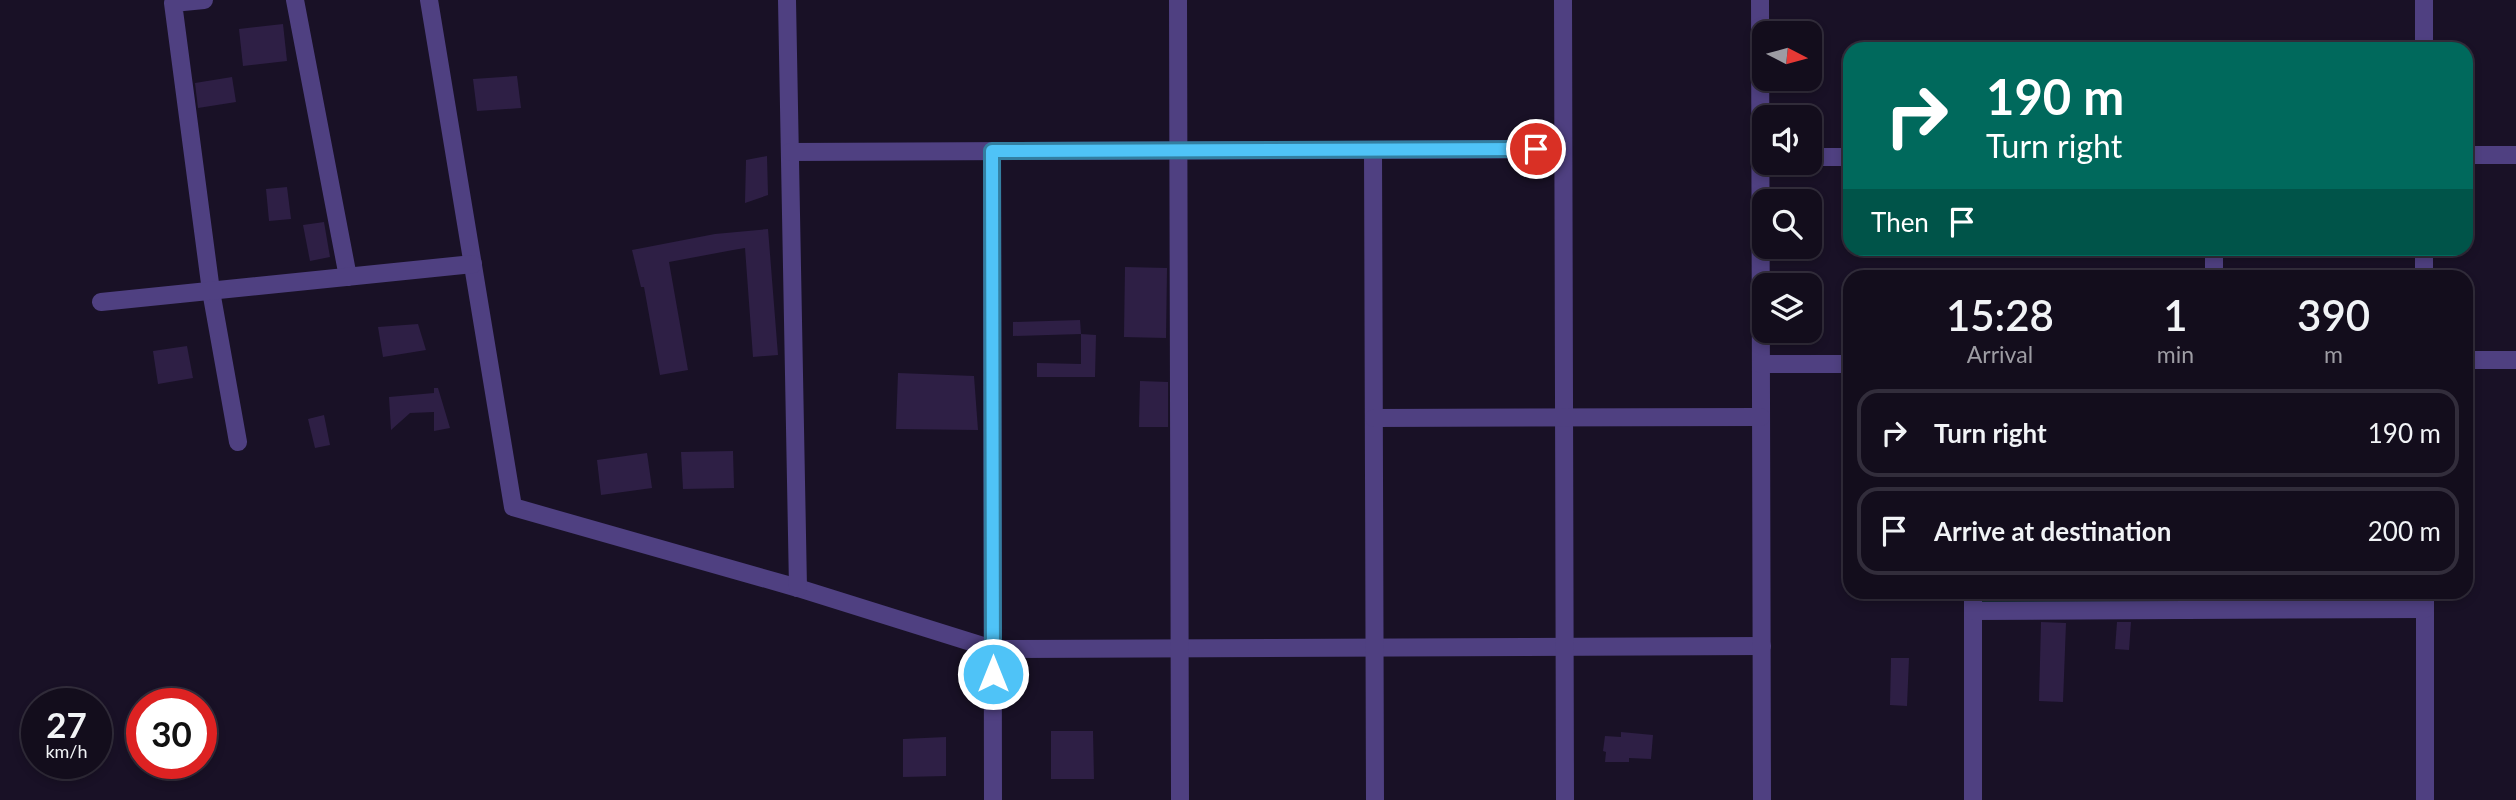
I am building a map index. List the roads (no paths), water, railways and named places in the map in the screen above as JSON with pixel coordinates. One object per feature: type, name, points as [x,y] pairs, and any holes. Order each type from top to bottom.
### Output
[{"type":"street","points":[[204,0],[173,3],[211,291],[239,442]]},
{"type":"street","points":[[295,0],[348,277]]},
{"type":"street","points":[[429,0],[513,507],[797,588],[993,649],[1762,646]]},
{"type":"street","points":[[787,0],[797,588]]},
{"type":"street","points":[[1178,0],[1180,800]]},
{"type":"street","points":[[1563,0],[1565,800]]},
{"type":"street","points":[[1760,0],[1761,105]]},
{"type":"street","points":[[2424,0],[2424,42]]},
{"type":"street","points":[[790,152],[1563,149]]},
{"type":"street","points":[[1373,150],[1375,800]]},
{"type":"street","points":[[992,151],[993,800]]},
{"type":"street","points":[[2473,155],[2516,155]]},
{"type":"street","points":[[1822,157],[1843,157]]},
{"type":"street","points":[[1762,175],[1762,800]]},
{"type":"street","points":[[101,302],[473,264]]},
{"type":"street","points":[[2473,360],[2516,360]]},
{"type":"street","points":[[1761,365],[1843,364]]},
{"type":"street","points":[[1374,418],[1761,417]]},
{"type":"street","points":[[1973,599],[1973,800]]},
{"type":"street","points":[[1973,611],[2215,601],[2425,600],[2425,800]]}]
